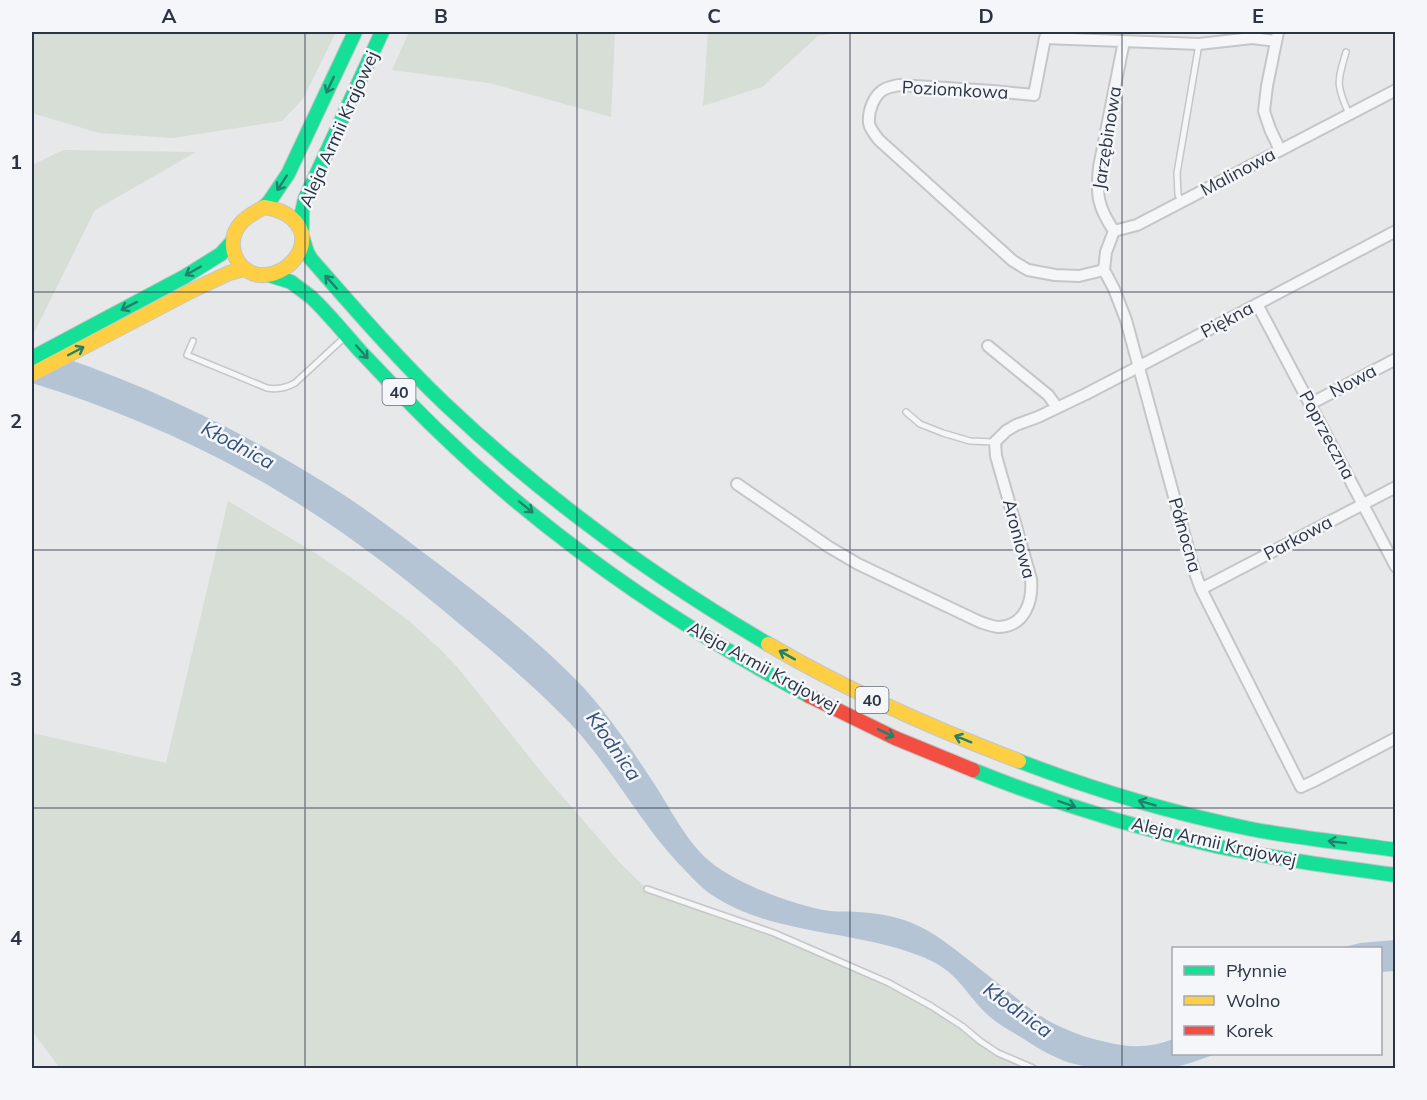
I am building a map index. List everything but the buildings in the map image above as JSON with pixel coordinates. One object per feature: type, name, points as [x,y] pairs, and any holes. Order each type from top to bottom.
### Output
[{"type":"main road","name":"Aleja Armii Krajowej","points":[[264,207],[288,174],[355,32]]},
{"type":"main road","name":"Aleja Armii Krajowej","points":[[382,32],[305,199],[302,212],[302,233],[307,252],[357,311],[428,386],[498,451],[588,525],[636,561],[787,656],[870,699],[927,725],[1028,765],[1153,805],[1234,825],[1395,850]]},
{"type":"main road","name":"40","points":[[264,207],[284,213],[302,233]]},
{"type":"main road","points":[[32,374],[214,280],[244,269],[237,261],[232,249],[233,236],[240,224],[264,207]]},
{"type":"main road","points":[[269,275],[282,271],[291,264],[297,255],[302,233]]},
{"type":"main road","points":[[32,358],[151,296],[201,267],[221,254],[232,242]]},
{"type":"main road","name":"40","points":[[244,269],[254,274],[269,275]]},
{"type":"main road","name":"Aleja Armii Krajowej","points":[[269,275],[285,279],[300,288],[438,431],[481,470],[576,548],[682,622],[783,682],[918,748],[1018,788],[1086,810],[1230,849],[1395,875]]},
{"type":"street","name":"Poziomkowa","points":[[1104,270],[1079,276],[1055,276],[1028,270],[1012,261],[879,140],[870,125],[869,114],[880,92],[899,85],[1034,95],[1045,38],[1199,44],[1277,36]]},
{"type":"street","points":[[1277,36],[1264,111],[1280,150]]},
{"type":"street","name":"Jarzębinowa","points":[[1114,231],[1103,214],[1098,198],[1097,183],[1124,41]]},
{"type":"street","name":"Malinowa","points":[[1114,231],[1137,225],[1395,90]]},
{"type":"street","points":[[1104,270],[1106,252],[1114,231]]},
{"type":"street","name":"Piękna","points":[[1057,407],[1138,368],[1395,231]]},
{"type":"street","name":"Północna","points":[[1104,270],[1126,320],[1201,589],[1301,787],[1395,738]]},
{"type":"street","name":"Poprzeczna","points":[[1257,304],[1395,567]]},
{"type":"street","points":[[988,346],[1041,389],[1057,407],[1016,425],[995,442]]},
{"type":"street","name":"Nowa","points":[[1310,404],[1395,359]]},
{"type":"street","name":"Aroniowa","points":[[737,484],[829,547],[858,564],[980,622],[997,627],[1008,626],[1023,616],[1030,604],[1032,592],[1031,579],[996,456],[995,442]]},
{"type":"street","name":"Parkowa","points":[[1201,589],[1395,487]]},
{"type":"lane","points":[[1182,201],[1178,195],[1177,172],[1199,44]]},
{"type":"lane","points":[[1346,52],[1339,77],[1340,93],[1349,114]]},
{"type":"lane","points":[[193,340],[187,355],[274,389],[295,383],[347,335]]},
{"type":"lane","points":[[906,412],[920,424],[943,433],[970,441],[995,442]]},
{"type":"lane","points":[[647,889],[774,933],[889,983],[931,1006],[999,1053],[1033,1068]]},
{"type":"shaded area","points":[[32,32],[336,32],[303,99],[282,121],[173,138],[99,133],[32,113]]},
{"type":"shaded area","points":[[409,32],[615,32],[611,117],[489,83],[392,70]]},
{"type":"shaded area","points":[[708,32],[839,32],[818,36],[762,87],[703,106]]},
{"type":"shaded area","points":[[63,150],[196,152],[95,210],[32,337],[32,165]]},
{"type":"shaded area","points":[[228,501],[317,554],[356,581],[409,621],[439,648],[458,668],[542,773],[622,865],[647,889],[774,933],[889,983],[931,1006],[980,1041],[1033,1068],[60,1068],[32,1031],[32,733],[166,763]]},
{"type":"water","name":"Kłodnica","points":[[32,347],[110,375],[187,408],[262,446],[298,466],[387,525],[496,608],[567,670],[622,736],[692,843],[710,861],[732,876],[788,901],[830,911],[885,915],[920,927],[950,945],[1040,1016],[1076,1033],[1115,1044],[1132,1046],[1156,1044],[1172,1039],[1172,1055],[1213,1055],[1187,1064],[1165,1068],[1101,1068],[1071,1063],[1045,1052],[996,1022],[951,974],[928,959],[894,947],[785,925],[733,907],[709,893],[678,863],[650,829],[598,756],[544,697],[412,585],[359,545],[277,490],[196,447],[142,423],[32,383]]},
{"type":"water","points":[[1395,940],[1395,971],[1382,972],[1382,947],[1345,947],[1360,943]]},
{"type":"traffic: fast","points":[[264,207],[288,174],[355,32]]},
{"type":"traffic: fast","points":[[302,228],[305,199],[382,32]]},
{"type":"traffic: fast","points":[[303,239],[311,259],[376,332],[427,386],[481,437],[599,533],[682,591],[768,644]]},
{"type":"traffic: fast","points":[[32,358],[184,277],[221,254],[232,242]]},
{"type":"traffic: fast","points":[[269,275],[291,282],[311,297],[436,429],[522,506],[567,542],[613,576],[709,639],[809,696]]},
{"type":"traffic: fast","points":[[1019,761],[1134,800],[1221,823],[1396,850]]},
{"type":"traffic: fast","points":[[973,770],[1093,813],[1186,839],[1284,859],[1396,875]]},
{"type":"traffic: slow","points":[[264,207],[286,214],[298,225],[302,237],[301,248],[285,268],[273,274],[260,275],[242,267],[235,255],[233,242],[241,223],[264,207]]},
{"type":"traffic: slow","points":[[32,374],[193,290],[229,273],[244,269]]},
{"type":"traffic: slow","points":[[768,644],[891,708],[1019,761]]},
{"type":"traffic: jam","points":[[809,696],[895,738],[973,770]]}]
